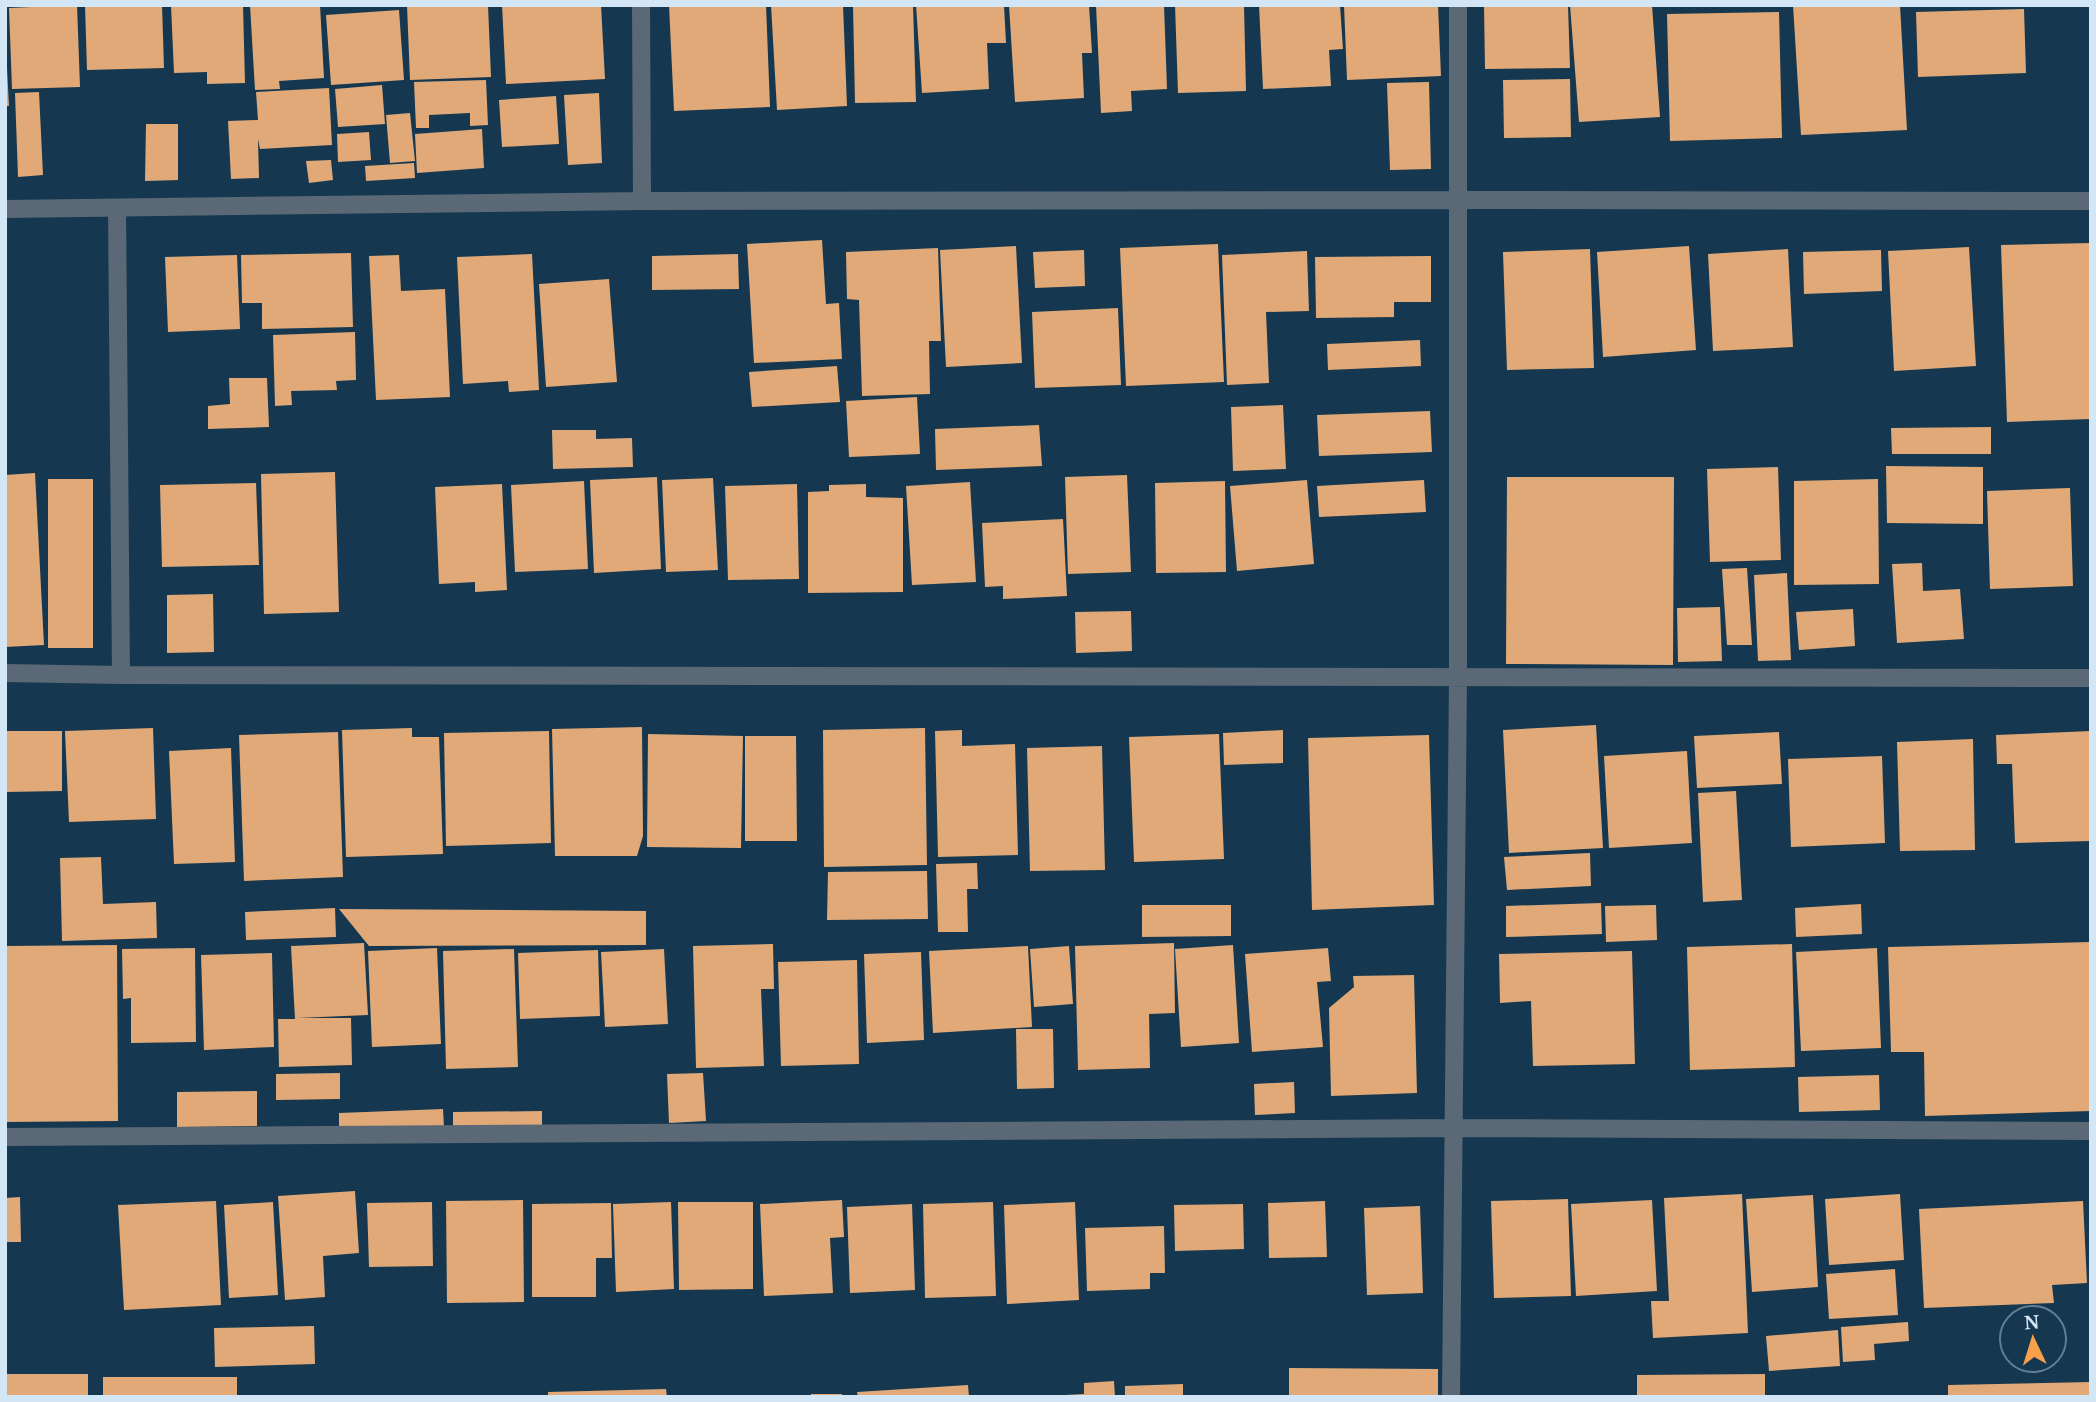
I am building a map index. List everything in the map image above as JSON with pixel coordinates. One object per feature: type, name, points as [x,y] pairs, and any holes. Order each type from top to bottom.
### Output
[{"type":"street","points":[[641,5],[642,201]]},
{"type":"street","points":[[1451,1397],[1458,678],[1458,5]]},
{"type":"street","points":[[5,209],[642,201],[2091,201]]},
{"type":"street","points":[[117,208],[121,675]]},
{"type":"street","points":[[5,673],[2091,678]]},
{"type":"street","points":[[5,1137],[1453,1128],[2091,1131]]},
{"type":"building","points":[[77,5],[80,87],[12,89],[9,8]]},
{"type":"building","points":[[85,5],[162,5],[164,68],[87,70]]},
{"type":"building","points":[[171,5],[243,5],[245,83],[207,84],[207,72],[174,73]]},
{"type":"building","points":[[250,5],[320,5],[324,78],[279,81],[280,89],[255,90]]},
{"type":"building","points":[[407,5],[488,5],[491,77],[410,80]]},
{"type":"building","points":[[502,5],[601,5],[605,79],[506,84]]},
{"type":"building","points":[[669,5],[766,5],[770,107],[674,111]]},
{"type":"building","points":[[771,5],[843,5],[847,106],[777,110]]},
{"type":"building","points":[[853,5],[913,5],[916,102],[855,103]]},
{"type":"building","points":[[916,5],[1004,5],[1006,43],[987,43],[989,89],[922,93]]},
{"type":"building","points":[[1009,5],[1089,5],[1092,53],[1082,53],[1084,98],[1015,102]]},
{"type":"building","points":[[1096,5],[1164,5],[1167,89],[1131,91],[1132,111],[1101,113]]},
{"type":"building","points":[[1175,5],[1244,5],[1246,91],[1178,93]]},
{"type":"building","points":[[1259,5],[1340,5],[1343,49],[1329,50],[1331,86],[1263,89]]},
{"type":"building","points":[[1344,5],[1438,5],[1441,76],[1347,80]]},
{"type":"building","points":[[1484,5],[1568,5],[1570,68],[1485,69]]},
{"type":"building","points":[[1570,5],[1652,5],[1660,117],[1579,122]]},
{"type":"building","points":[[1793,5],[1900,5],[1907,130],[1801,135]]},
{"type":"building","points":[[2024,9],[2026,73],[1918,77],[1916,12]]},
{"type":"building","points":[[399,10],[404,80],[331,85],[326,15]]},
{"type":"building","points":[[1779,12],[1782,138],[1670,141],[1667,14]]},
{"type":"building","points":[[7,68],[9,106],[5,106]]},
{"type":"building","points":[[1570,79],[1571,137],[1504,138],[1503,80]]},
{"type":"building","points":[[486,80],[488,125],[470,126],[470,113],[429,115],[429,128],[416,128],[414,82]]},
{"type":"building","points":[[1429,82],[1431,169],[1390,170],[1387,83]]},
{"type":"building","points":[[382,85],[385,124],[338,127],[335,89]]},
{"type":"building","points":[[329,88],[332,145],[260,149],[258,139],[259,178],[231,179],[228,121],[258,120],[256,92]]},
{"type":"building","points":[[39,92],[43,175],[18,177],[15,93]]},
{"type":"building","points":[[599,93],[602,163],[568,165],[564,95]]},
{"type":"building","points":[[556,96],[559,144],[502,147],[499,100]]},
{"type":"building","points":[[410,113],[415,161],[390,163],[386,115]]},
{"type":"building","points":[[146,124],[178,124],[178,180],[145,181]]},
{"type":"building","points":[[482,129],[484,168],[417,173],[415,134]]},
{"type":"building","points":[[369,132],[371,160],[338,162],[337,134]]},
{"type":"building","points":[[331,160],[333,180],[309,183],[306,161]]},
{"type":"building","points":[[414,163],[415,178],[366,181],[365,166]]},
{"type":"building","points":[[822,240],[826,304],[839,303],[842,359],[754,363],[747,244]]},
{"type":"building","points":[[2091,243],[2091,419],[2007,422],[2001,245]]},
{"type":"building","points":[[1218,244],[1224,382],[1126,386],[1120,248]]},
{"type":"building","points":[[1016,246],[1022,363],[946,367],[940,250]]},
{"type":"building","points":[[1689,246],[1696,350],[1603,357],[1597,252]]},
{"type":"building","points":[[1969,247],[1976,366],[1894,371],[1888,251]]},
{"type":"building","points":[[938,248],[941,341],[929,341],[930,394],[862,396],[859,300],[847,299],[846,252]]},
{"type":"building","points":[[1590,249],[1594,368],[1507,370],[1503,252]]},
{"type":"building","points":[[1788,249],[1793,347],[1713,351],[1708,254]]},
{"type":"building","points":[[1084,250],[1085,286],[1035,288],[1033,252]]},
{"type":"building","points":[[1881,250],[1882,291],[1804,294],[1803,252]]},
{"type":"building","points":[[1307,251],[1309,311],[1266,312],[1269,383],[1227,385],[1222,255]]},
{"type":"building","points":[[351,253],[353,327],[262,329],[262,303],[242,303],[241,255]]},
{"type":"building","points":[[532,254],[539,390],[509,392],[508,381],[463,384],[457,257]]},
{"type":"building","points":[[738,254],[739,289],[652,290],[652,256]]},
{"type":"building","points":[[237,255],[240,329],[168,332],[165,257]]},
{"type":"building","points":[[399,255],[401,291],[445,289],[450,397],[376,400],[369,256]]},
{"type":"building","points":[[1431,256],[1431,302],[1394,302],[1394,317],[1316,318],[1315,257]]},
{"type":"building","points":[[609,279],[617,382],[546,387],[539,284]]},
{"type":"building","points":[[1118,308],[1121,385],[1035,388],[1032,312]]},
{"type":"building","points":[[355,332],[356,380],[336,381],[337,390],[291,391],[292,405],[275,406],[273,335]]},
{"type":"building","points":[[1420,340],[1421,366],[1328,370],[1327,344]]},
{"type":"building","points":[[837,366],[840,402],[752,407],[749,372]]},
{"type":"building","points":[[229,378],[267,378],[269,427],[208,429],[208,406],[230,404]]},
{"type":"building","points":[[917,397],[920,454],[849,457],[846,401]]},
{"type":"building","points":[[1283,405],[1286,469],[1233,471],[1231,407]]},
{"type":"building","points":[[1430,411],[1432,452],[1319,456],[1317,415]]},
{"type":"building","points":[[1039,425],[1042,466],[936,470],[935,429]]},
{"type":"building","points":[[1991,427],[1991,454],[1892,454],[1891,428]]},
{"type":"building","points":[[552,430],[596,430],[596,439],[632,438],[633,467],[553,469]]},
{"type":"building","points":[[1886,466],[1983,467],[1983,524],[1887,523]]},
{"type":"building","points":[[1778,467],[1781,560],[1710,562],[1707,469]]},
{"type":"building","points":[[335,472],[339,612],[264,614],[261,474]]},
{"type":"building","points":[[35,473],[44,645],[5,647],[5,475]]},
{"type":"building","points":[[1127,475],[1131,572],[1068,574],[1065,477]]},
{"type":"building","points":[[657,477],[661,569],[594,573],[590,480]]},
{"type":"building","points":[[1507,477],[1674,477],[1673,665],[1506,664]]},
{"type":"building","points":[[713,478],[718,570],[666,572],[662,480]]},
{"type":"building","points":[[48,479],[93,479],[93,648],[48,648]]},
{"type":"building","points":[[1878,479],[1879,584],[1794,585],[1794,481]]},
{"type":"building","points":[[1307,480],[1314,564],[1237,571],[1230,486]]},
{"type":"building","points":[[1424,480],[1426,512],[1319,517],[1317,486]]},
{"type":"building","points":[[584,481],[588,569],[515,572],[511,485]]},
{"type":"building","points":[[1225,481],[1226,572],[1156,573],[1155,483]]},
{"type":"building","points":[[970,482],[976,582],[912,585],[906,486]]},
{"type":"building","points":[[256,483],[259,565],[162,567],[160,485]]},
{"type":"building","points":[[502,484],[507,590],[475,592],[475,582],[439,584],[435,487]]},
{"type":"building","points":[[797,484],[799,579],[728,580],[725,486]]},
{"type":"building","points":[[866,484],[866,497],[903,498],[903,592],[808,593],[808,492],[829,491],[829,485]]},
{"type":"building","points":[[2070,488],[2073,586],[1990,589],[1987,491]]},
{"type":"building","points":[[1063,519],[1067,596],[1003,599],[1003,586],[985,587],[982,523]]},
{"type":"building","points":[[1922,563],[1923,591],[1960,589],[1964,639],[1897,643],[1892,564]]},
{"type":"building","points":[[1747,568],[1752,645],[1727,645],[1722,569]]},
{"type":"building","points":[[1787,573],[1791,660],[1758,661],[1754,575]]},
{"type":"building","points":[[213,594],[214,652],[167,653],[167,595]]},
{"type":"building","points":[[1720,607],[1722,661],[1678,662],[1677,608]]},
{"type":"building","points":[[1853,609],[1855,646],[1799,650],[1796,612]]},
{"type":"building","points":[[1131,611],[1132,651],[1076,653],[1075,612]]},
{"type":"building","points":[[1596,725],[1603,848],[1509,853],[1503,730]]},
{"type":"building","points":[[642,727],[643,836],[637,856],[555,856],[552,729]]},
{"type":"building","points":[[153,728],[156,819],[69,822],[65,731]]},
{"type":"building","points":[[412,728],[412,737],[439,737],[443,854],[346,857],[342,730]]},
{"type":"building","points":[[925,728],[927,865],[824,867],[823,730]]},
{"type":"building","points":[[962,730],[962,746],[1015,744],[1018,855],[938,857],[935,731]]},
{"type":"building","points":[[1283,730],[1283,763],[1224,765],[1223,733]]},
{"type":"building","points":[[5,731],[62,731],[62,791],[5,792]]},
{"type":"building","points":[[549,731],[551,843],[446,846],[444,733]]},
{"type":"building","points":[[2091,731],[2091,841],[2015,843],[2012,764],[1997,764],[1996,735]]},
{"type":"building","points":[[338,732],[343,877],[244,881],[239,735]]},
{"type":"building","points":[[1779,732],[1782,784],[1697,788],[1694,736]]},
{"type":"building","points":[[648,734],[743,736],[741,848],[647,847]]},
{"type":"building","points":[[1219,734],[1224,859],[1134,862],[1129,737]]},
{"type":"building","points":[[1429,735],[1434,905],[1312,910],[1308,738]]},
{"type":"building","points":[[745,736],[796,736],[797,841],[745,841]]},
{"type":"building","points":[[1973,739],[1975,850],[1900,851],[1897,742]]},
{"type":"building","points":[[1102,746],[1105,870],[1030,871],[1027,748]]},
{"type":"building","points":[[231,748],[235,862],[174,864],[169,751]]},
{"type":"building","points":[[1687,751],[1692,843],[1609,848],[1604,756]]},
{"type":"building","points":[[1882,756],[1885,843],[1791,847],[1788,759]]},
{"type":"building","points":[[1736,791],[1742,900],[1703,902],[1698,793]]},
{"type":"building","points":[[1590,853],[1591,886],[1507,890],[1504,857]]},
{"type":"building","points":[[101,857],[103,904],[156,902],[157,938],[62,941],[60,858]]},
{"type":"building","points":[[977,863],[978,889],[967,889],[968,932],[938,932],[936,864]]},
{"type":"building","points":[[927,871],[928,919],[827,920],[828,872]]},
{"type":"building","points":[[1601,903],[1602,934],[1506,937],[1506,906]]},
{"type":"building","points":[[1861,904],[1862,934],[1796,937],[1795,908]]},
{"type":"building","points":[[1142,905],[1231,905],[1231,936],[1142,937]]},
{"type":"building","points":[[1656,905],[1657,940],[1606,942],[1605,906]]},
{"type":"building","points":[[335,908],[336,937],[246,940],[245,912]]},
{"type":"building","points":[[339,909],[646,911],[646,945],[369,946]]},
{"type":"building","points":[[2090,942],[2091,1111],[1925,1116],[1924,1052],[1891,1052],[1888,947]]},
{"type":"building","points":[[364,943],[368,1015],[297,1018],[351,1018],[352,1065],[279,1067],[278,1019],[295,1019],[291,946]]},
{"type":"building","points":[[1174,943],[1175,1013],[1149,1014],[1150,1068],[1078,1070],[1075,946]]},
{"type":"building","points":[[773,944],[774,989],[761,989],[764,1066],[696,1068],[693,946]]},
{"type":"building","points":[[1792,944],[1795,1067],[1690,1070],[1687,947]]},
{"type":"building","points":[[117,945],[118,1121],[5,1122],[5,946]]},
{"type":"building","points":[[1233,945],[1239,1043],[1181,1047],[1175,949]]},
{"type":"building","points":[[1028,946],[1032,1027],[933,1033],[929,951]]},
{"type":"building","points":[[1069,946],[1073,1004],[1034,1007],[1030,949]]},
{"type":"building","points":[[195,948],[196,1042],[131,1043],[131,998],[123,999],[122,949]]},
{"type":"building","points":[[437,948],[441,1044],[372,1047],[368,951]]},
{"type":"building","points":[[1328,948],[1331,981],[1317,982],[1323,1047],[1252,1052],[1245,954]]},
{"type":"building","points":[[1877,948],[1881,1048],[1801,1051],[1796,952]]},
{"type":"building","points":[[514,949],[518,1067],[446,1069],[443,951]]},
{"type":"building","points":[[664,949],[668,1024],[605,1027],[601,952]]},
{"type":"building","points":[[598,950],[600,1016],[520,1019],[518,953]]},
{"type":"building","points":[[1632,951],[1635,1064],[1533,1066],[1531,1001],[1500,1003],[1499,954]]},
{"type":"building","points":[[921,952],[924,1040],[867,1043],[864,954]]},
{"type":"building","points":[[272,953],[274,1047],[204,1050],[201,955]]},
{"type":"building","points":[[857,960],[859,1064],[781,1066],[778,962]]},
{"type":"building","points":[[1414,975],[1417,1093],[1331,1096],[1329,1008],[1354,987],[1353,976]]},
{"type":"building","points":[[1016,1029],[1053,1029],[1054,1088],[1017,1089]]},
{"type":"building","points":[[340,1073],[340,1099],[276,1100],[276,1074]]},
{"type":"building","points":[[703,1073],[706,1121],[669,1123],[667,1074]]},
{"type":"building","points":[[1879,1075],[1880,1110],[1799,1112],[1798,1077]]},
{"type":"building","points":[[1294,1082],[1295,1113],[1255,1115],[1254,1084]]},
{"type":"building","points":[[257,1091],[257,1126],[177,1127],[177,1092]]},
{"type":"building","points":[[443,1109],[444,1127],[339,1130],[339,1113]]},
{"type":"building","points":[[542,1111],[542,1128],[453,1129],[453,1112]]},
{"type":"building","points":[[355,1191],[359,1253],[323,1256],[325,1297],[285,1300],[278,1196]]},
{"type":"building","points":[[1742,1194],[1748,1333],[1653,1338],[1651,1301],[1669,1301],[1664,1198]]},
{"type":"building","points":[[1900,1194],[1904,1260],[1829,1265],[1825,1199]]},
{"type":"building","points":[[1813,1195],[1818,1287],[1752,1292],[1746,1199]]},
{"type":"building","points":[[20,1197],[21,1242],[5,1242],[5,1198]]},
{"type":"building","points":[[1568,1199],[1571,1296],[1494,1298],[1491,1201]]},
{"type":"building","points":[[523,1200],[524,1302],[447,1303],[446,1201]]},
{"type":"building","points":[[842,1200],[844,1237],[830,1238],[833,1293],[764,1296],[760,1204]]},
{"type":"building","points":[[1652,1200],[1657,1291],[1576,1296],[1571,1204]]},
{"type":"building","points":[[216,1201],[221,1305],[124,1310],[118,1205]]},
{"type":"building","points":[[1325,1201],[1327,1257],[1269,1258],[1268,1203]]},
{"type":"building","points":[[2083,1201],[2087,1283],[2052,1285],[2054,1303],[1924,1308],[1919,1209]]},
{"type":"building","points":[[273,1202],[278,1295],[229,1298],[224,1205]]},
{"type":"building","points":[[432,1202],[433,1266],[369,1267],[367,1203]]},
{"type":"building","points":[[671,1202],[674,1289],[616,1292],[613,1204]]},
{"type":"building","points":[[678,1202],[753,1202],[753,1289],[679,1290]]},
{"type":"building","points":[[993,1202],[996,1296],[925,1298],[923,1204]]},
{"type":"building","points":[[1075,1202],[1079,1300],[1007,1304],[1004,1205]]},
{"type":"building","points":[[611,1203],[612,1258],[596,1258],[596,1297],[532,1297],[532,1204]]},
{"type":"building","points":[[912,1204],[915,1290],[850,1293],[847,1207]]},
{"type":"building","points":[[1243,1204],[1244,1249],[1175,1251],[1174,1205]]},
{"type":"building","points":[[1420,1206],[1423,1293],[1367,1295],[1364,1208]]},
{"type":"building","points":[[1164,1226],[1165,1273],[1150,1273],[1150,1289],[1087,1291],[1085,1228]]},
{"type":"building","points":[[1895,1269],[1898,1315],[1829,1319],[1826,1274]]},
{"type":"building","points":[[1908,1322],[1909,1341],[1874,1344],[1875,1360],[1843,1362],[1841,1327]]},
{"type":"building","points":[[314,1326],[315,1364],[215,1367],[214,1328]]},
{"type":"building","points":[[1838,1330],[1840,1366],[1769,1371],[1766,1336]]},
{"type":"building","points":[[1289,1368],[1438,1369],[1438,1397],[1289,1397]]},
{"type":"building","points":[[5,1374],[88,1374],[88,1397],[5,1397]]},
{"type":"building","points":[[1765,1374],[1765,1397],[1637,1397],[1637,1375]]},
{"type":"building","points":[[103,1377],[237,1377],[237,1397],[103,1397]]},
{"type":"building","points":[[1114,1381],[1115,1397],[1065,1397],[1084,1394],[1084,1383]]},
{"type":"building","points":[[2091,1382],[2091,1397],[1948,1397],[1948,1385]]},
{"type":"building","points":[[1183,1384],[1183,1397],[1125,1397],[1125,1386]]},
{"type":"building","points":[[968,1385],[969,1397],[858,1397],[857,1392]]},
{"type":"building","points":[[666,1389],[667,1397],[548,1397],[548,1392]]},
{"type":"building","points":[[811,1394],[842,1394],[842,1397],[811,1397]]}]
